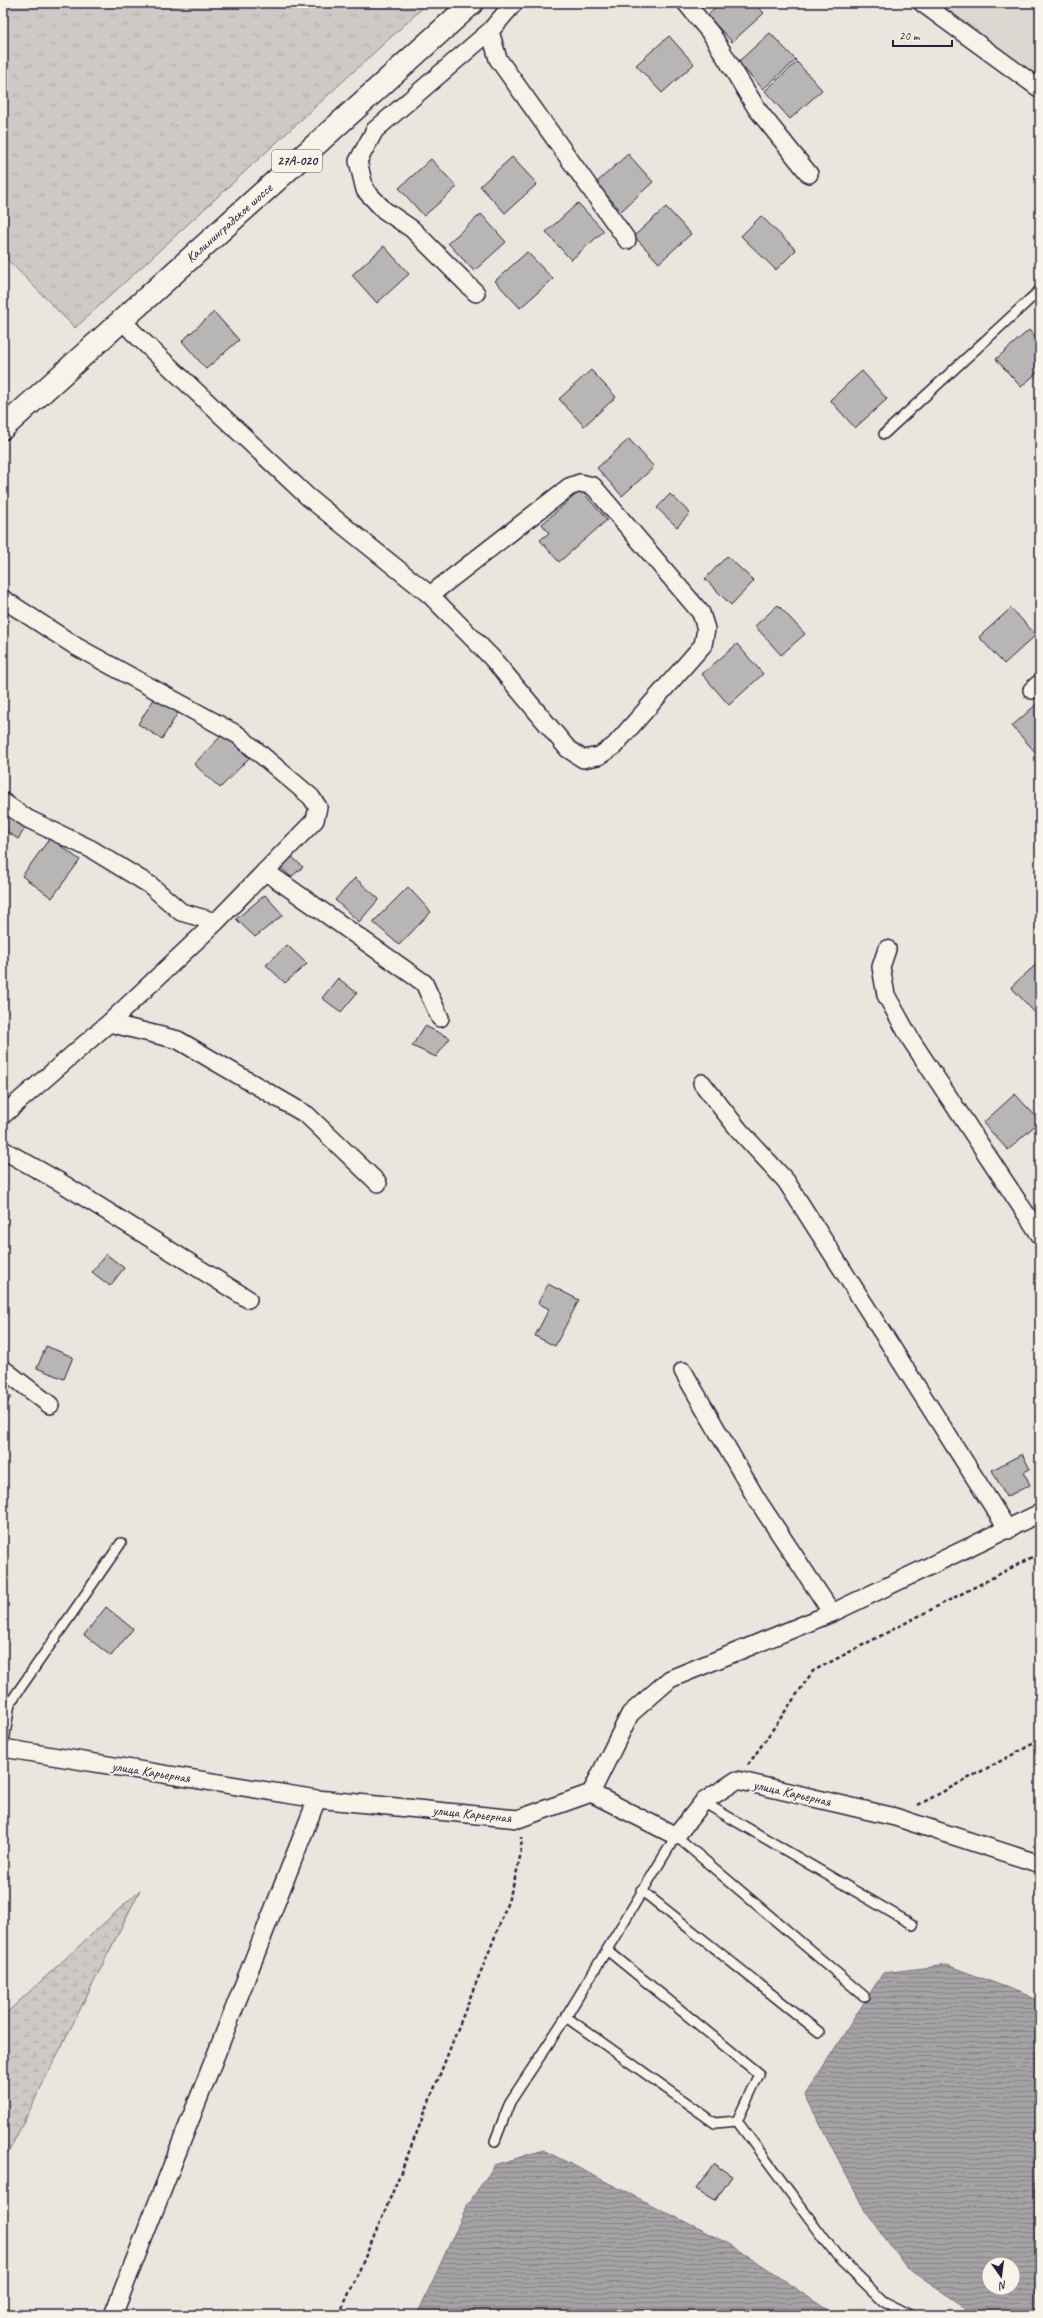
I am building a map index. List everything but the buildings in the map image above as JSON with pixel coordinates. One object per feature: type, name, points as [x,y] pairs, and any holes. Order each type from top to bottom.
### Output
[{"type":"main road","name":"Калининградское шоссе","points":[[3,428],[472,3]]},
{"type":"street","points":[[476,293],[412,228],[384,210],[365,190],[358,161],[376,130],[490,30],[514,3]]},
{"type":"street","points":[[686,3],[716,41],[757,109],[809,174]]},
{"type":"street","points":[[922,3],[1040,89]]},
{"type":"street","points":[[490,30],[498,59],[627,240]]},
{"type":"street","points":[[122,320],[308,497],[430,595],[492,658],[568,749],[583,759],[599,756],[614,746],[703,645],[706,629],[701,612],[593,486],[580,483],[569,487],[430,595]]},
{"type":"street","points":[[3,599],[77,647],[238,735],[311,797],[318,807],[315,820],[216,922],[110,1023],[3,1115]]},
{"type":"street","points":[[3,802],[28,819],[91,850],[150,885],[181,912],[216,922]]},
{"type":"street","points":[[265,871],[424,983],[440,1018]]},
{"type":"street","points":[[887,949],[881,967],[886,995],[911,1040],[1040,1235]]},
{"type":"street","points":[[110,1023],[178,1040],[307,1115],[378,1183]]},
{"type":"street","points":[[702,1083],[739,1130],[786,1181],[1008,1530]]},
{"type":"street","points":[[3,1150],[60,1182],[248,1299]]},
{"type":"street","points":[[3,1369],[50,1405]]},
{"type":"street","points":[[683,1371],[756,1498],[832,1613]]},
{"type":"street","points":[[676,1836],[591,1794],[630,1714],[670,1680],[832,1613],[1008,1530],[1040,1512]]},
{"type":"street","name":"улица Карьерная","points":[[3,1748],[317,1799],[518,1819],[591,1794]]},
{"type":"street","name":"улица Карьерная","points":[[676,1836],[703,1802],[737,1780],[895,1817],[1040,1864]]},
{"type":"street","points":[[113,2315],[317,1799]]},
{"type":"lane","points":[[884,434],[1040,290]]},
{"type":"lane","points":[[3,1748],[10,1702],[121,1543]]},
{"type":"lane","points":[[703,1802],[913,1925]]},
{"type":"lane","points":[[495,2141],[510,2102],[566,2017],[607,1950],[641,1890],[676,1836],[864,1996]]},
{"type":"lane","points":[[641,1890],[819,2032]]},
{"type":"lane","points":[[607,1950],[759,2074],[737,2121]]},
{"type":"lane","points":[[566,2017],[715,2123],[737,2121]]},
{"type":"lane","points":[[737,2121],[838,2257],[883,2301],[911,2315]]},
{"type":"path","points":[[737,1780],[813,1671],[1040,1553]]},
{"type":"path","points":[[895,1817],[1040,1740]]},
{"type":"path","points":[[339,2315],[376,2236],[489,1948],[518,1868],[521,1842],[518,1819]]},
{"type":"shaded area","points":[[935,3],[1040,3],[1040,92]]},
{"type":"shaded area","points":[[947,1965],[1040,2000],[1040,2315],[978,2315],[906,2267],[865,2211],[805,2095],[883,1973]]},
{"type":"shaded area","points":[[543,2150],[729,2244],[835,2315],[417,2315],[468,2204],[495,2165]]},
{"type":"green space","points":[[3,3],[428,3],[75,328],[3,255]]},
{"type":"green space","points":[[140,1890],[3,2163],[3,2016]]}]
